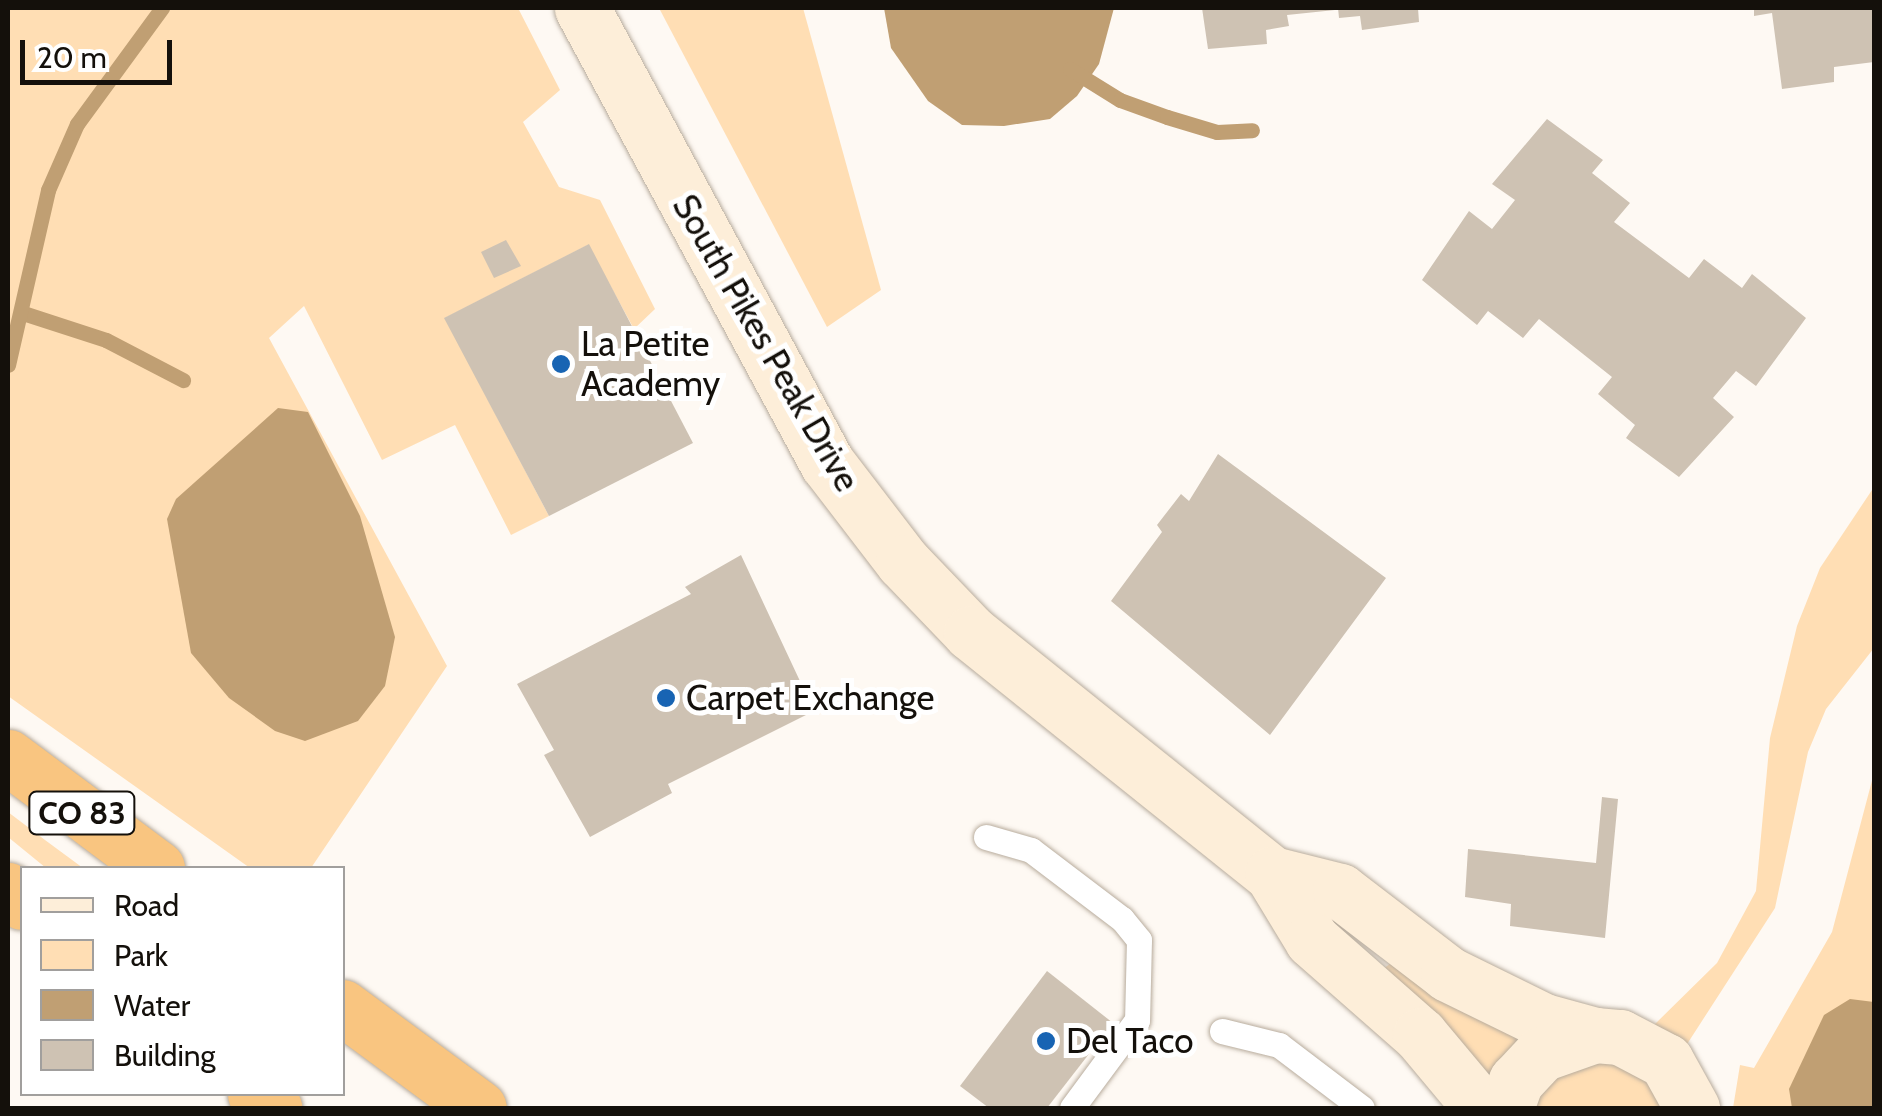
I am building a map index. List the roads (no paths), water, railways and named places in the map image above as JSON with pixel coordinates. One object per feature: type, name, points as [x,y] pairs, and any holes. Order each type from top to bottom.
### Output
[{"type":"highway","name":"CO 83","points":[[8,757],[154,866]]},
{"type":"highway","points":[[345,1009],[479,1108]]},
{"type":"street","name":"South Pikes Peak Drive","points":[[582,8],[826,463],[903,562],[971,633],[1272,874],[1312,940],[1420,1035],[1480,1108]]},
{"type":"street","name":"South Pikes Peak Drive","points":[[1272,874],[1340,892],[1448,974],[1544,1020],[1595,1035],[1620,1037],[1666,1062],[1692,1108]]},
{"type":"street","points":[[1506,1108],[1516,1082],[1542,1054],[1595,1035]]},
{"type":"lane","points":[[986,836],[1031,850],[1122,919],[1139,940],[1137,1020],[1072,1108]]},
{"type":"lane","points":[[1222,1031],[1279,1045],[1362,1108]]},
{"type":"water","points":[[884,8],[1114,8],[1099,64],[1077,96],[1050,119],[1004,126],[962,125],[928,101],[891,48]]},
{"type":"water","points":[[278,408],[308,412],[360,516],[395,637],[385,686],[358,721],[305,741],[275,731],[229,698],[191,653],[167,519],[176,499]]},
{"type":"water","points":[[1850,999],[1874,1002],[1874,1108],[1792,1108],[1789,1089],[1824,1015]]},
{"type":"waterway","points":[[8,365],[48,190],[77,124],[162,8]]},
{"type":"waterway","points":[[1070,69],[1120,100],[1167,117],[1217,132],[1252,130]]},
{"type":"waterway","points":[[23,313],[106,340],[183,380]]},
{"type":"place","name":"La Petite Academy","points":[[561,364]]},
{"type":"place","name":"Carpet Exchange","points":[[666,698]]},
{"type":"place","name":"Del Taco","points":[[1046,1041]]}]
